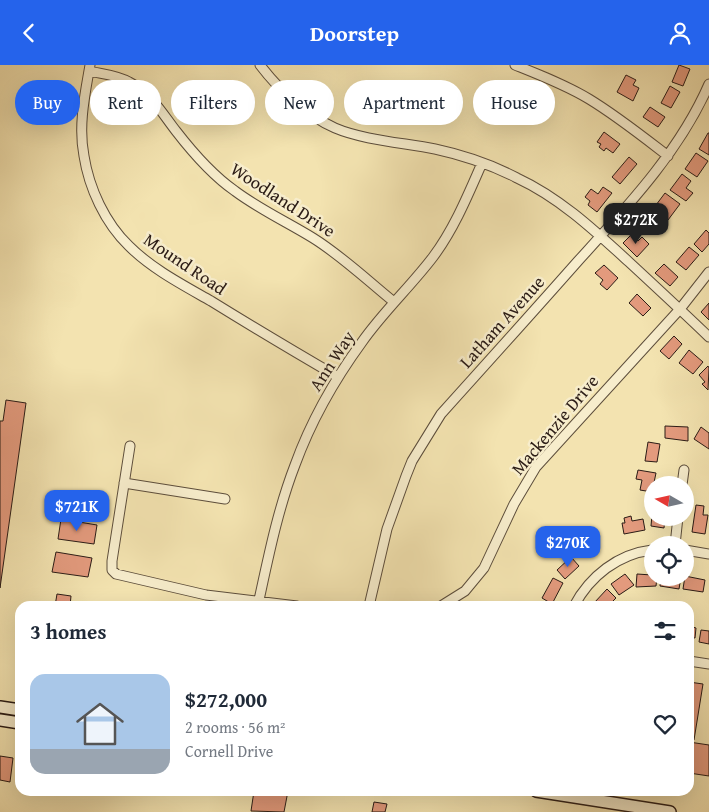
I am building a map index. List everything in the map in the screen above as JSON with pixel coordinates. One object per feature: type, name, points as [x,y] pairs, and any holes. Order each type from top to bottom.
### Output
[{"type":"street","points":[[260,65],[308,112],[336,128],[367,136],[438,149],[482,163],[517,177],[543,191],[569,209],[601,236],[709,337]]},
{"type":"street","points":[[515,65],[539,74],[587,98],[620,119],[668,156]]},
{"type":"street","name":"Woodland Drive","points":[[89,68],[130,82],[146,93],[158,105],[197,157],[220,180],[254,204],[314,239],[343,259],[394,302]]},
{"type":"street","name":"Mound Road","points":[[89,68],[82,123],[84,155],[96,195],[116,232],[144,259],[197,293],[338,377]]},
{"type":"street","name":"Latham Avenue","points":[[369,601],[387,529],[412,461],[429,432],[441,414],[601,236],[668,156],[692,120],[709,84]]},
{"type":"street","name":"Ann Way","points":[[259,600],[272,539],[295,462],[316,417],[338,377],[363,340],[429,262],[444,241],[468,196],[482,163]]},
{"type":"street","name":"Mackenzie Drive","points":[[458,601],[484,568],[514,504],[536,467],[680,309],[709,272]]},
{"type":"street","points":[[130,446],[112,570],[124,577],[206,595],[265,601]]},
{"type":"street","points":[[683,476],[684,470]]},
{"type":"street","points":[[124,483],[225,499]]},
{"type":"street","points":[[577,601],[583,591],[606,568],[623,558],[644,552]]},
{"type":"street","points":[[694,552],[709,554]]},
{"type":"street","points":[[694,662],[709,664]]},
{"type":"street","points":[[0,707],[15,709]]},
{"type":"street","points":[[0,720],[15,722]]},
{"type":"street","points":[[568,796],[670,812]]},
{"type":"building","points":[[679,65],[690,69],[683,86],[672,82]]},
{"type":"building","points":[[626,75],[636,80],[633,85],[639,88],[633,101],[617,92]]},
{"type":"building","points":[[670,86],[680,92],[671,108],[661,103]]},
{"type":"building","points":[[650,107],[665,117],[658,127],[643,117]]},
{"type":"building","points":[[604,132],[620,144],[613,153],[606,148],[604,151],[599,147],[601,144],[597,142]]},
{"type":"building","points":[[709,133],[709,155],[699,149]]},
{"type":"building","points":[[696,153],[708,161],[697,177],[685,169]]},
{"type":"building","points":[[629,157],[637,164],[620,184],[612,177]]},
{"type":"building","points":[[682,174],[691,181],[686,188],[693,193],[686,201],[670,190]]},
{"type":"building","points":[[603,187],[612,193],[597,212],[588,205],[590,201],[585,197],[591,189],[598,194]]},
{"type":"building","points":[[665,193],[680,204],[668,220],[653,209]]},
{"type":"building","points":[[651,212],[660,220],[647,234],[638,227]]},
{"type":"building","points":[[706,230],[709,233],[709,244],[702,252],[694,244]]},
{"type":"building","points":[[632,234],[638,241],[642,237],[649,244],[637,257],[623,243]]},
{"type":"building","points":[[689,247],[699,255],[686,270],[676,262]]},
{"type":"building","points":[[664,264],[678,277],[670,286],[655,273]]},
{"type":"building","points":[[604,265],[618,278],[607,290],[600,284],[603,280],[595,273]]},
{"type":"building","points":[[637,294],[651,308],[643,316],[629,303]]},
{"type":"building","points":[[709,303],[709,320],[701,312]]},
{"type":"building","points":[[674,336],[682,344],[669,359],[660,351]]},
{"type":"building","points":[[689,350],[703,362],[693,374],[679,363]]},
{"type":"building","points":[[708,366],[708,390],[702,384],[705,382],[699,375]]},
{"type":"building","points":[[6,400],[26,403],[0,588],[0,421],[3,421]]},
{"type":"building","points":[[665,426],[688,427],[688,441],[665,438]]},
{"type":"building","points":[[701,427],[709,433],[709,449],[694,439]]},
{"type":"building","points":[[648,442],[660,444],[657,462],[645,461]]},
{"type":"building","points":[[638,470],[656,473],[655,476],[644,476],[644,491],[640,490],[642,480],[636,479]]},
{"type":"building","points":[[696,505],[704,506],[703,515],[708,515],[705,534],[692,532]]},
{"type":"building","points":[[631,516],[632,521],[643,519],[645,530],[624,534],[622,523],[625,523],[624,518]]},
{"type":"building","points":[[61,519],[97,525],[94,544],[58,539]]},
{"type":"building","points":[[585,527],[588,533],[591,531],[598,542],[578,555],[570,544],[580,538],[577,533]]},
{"type":"building","points":[[56,552],[92,558],[88,577],[52,572]]},
{"type":"building","points":[[571,557],[579,566],[565,579],[557,570]]},
{"type":"building","points":[[625,574],[634,585],[619,595],[611,584]]},
{"type":"building","points":[[637,574],[644,574],[644,586],[656,586],[636,587]]},
{"type":"building","points":[[553,578],[563,583],[554,601],[547,601],[542,598]]},
{"type":"building","points":[[694,578],[705,580],[703,592],[683,589],[683,586],[694,586]]},
{"type":"building","points":[[660,586],[680,586],[679,589]]},
{"type":"building","points":[[607,589],[616,598],[613,601],[596,601]]},
{"type":"building","points":[[57,594],[71,596],[70,601],[56,601]]},
{"type":"building","points":[[701,630],[709,631],[709,644],[699,642]]},
{"type":"building","points":[[694,683],[703,684],[694,740]]},
{"type":"building","points":[[694,743],[709,745],[709,776],[694,774]]},
{"type":"building","points":[[0,756],[13,758],[10,782],[0,780]]},
{"type":"building","points":[[253,796],[287,796],[284,812],[251,811]]},
{"type":"building","points":[[374,802],[387,804],[385,812],[372,812]]}]
